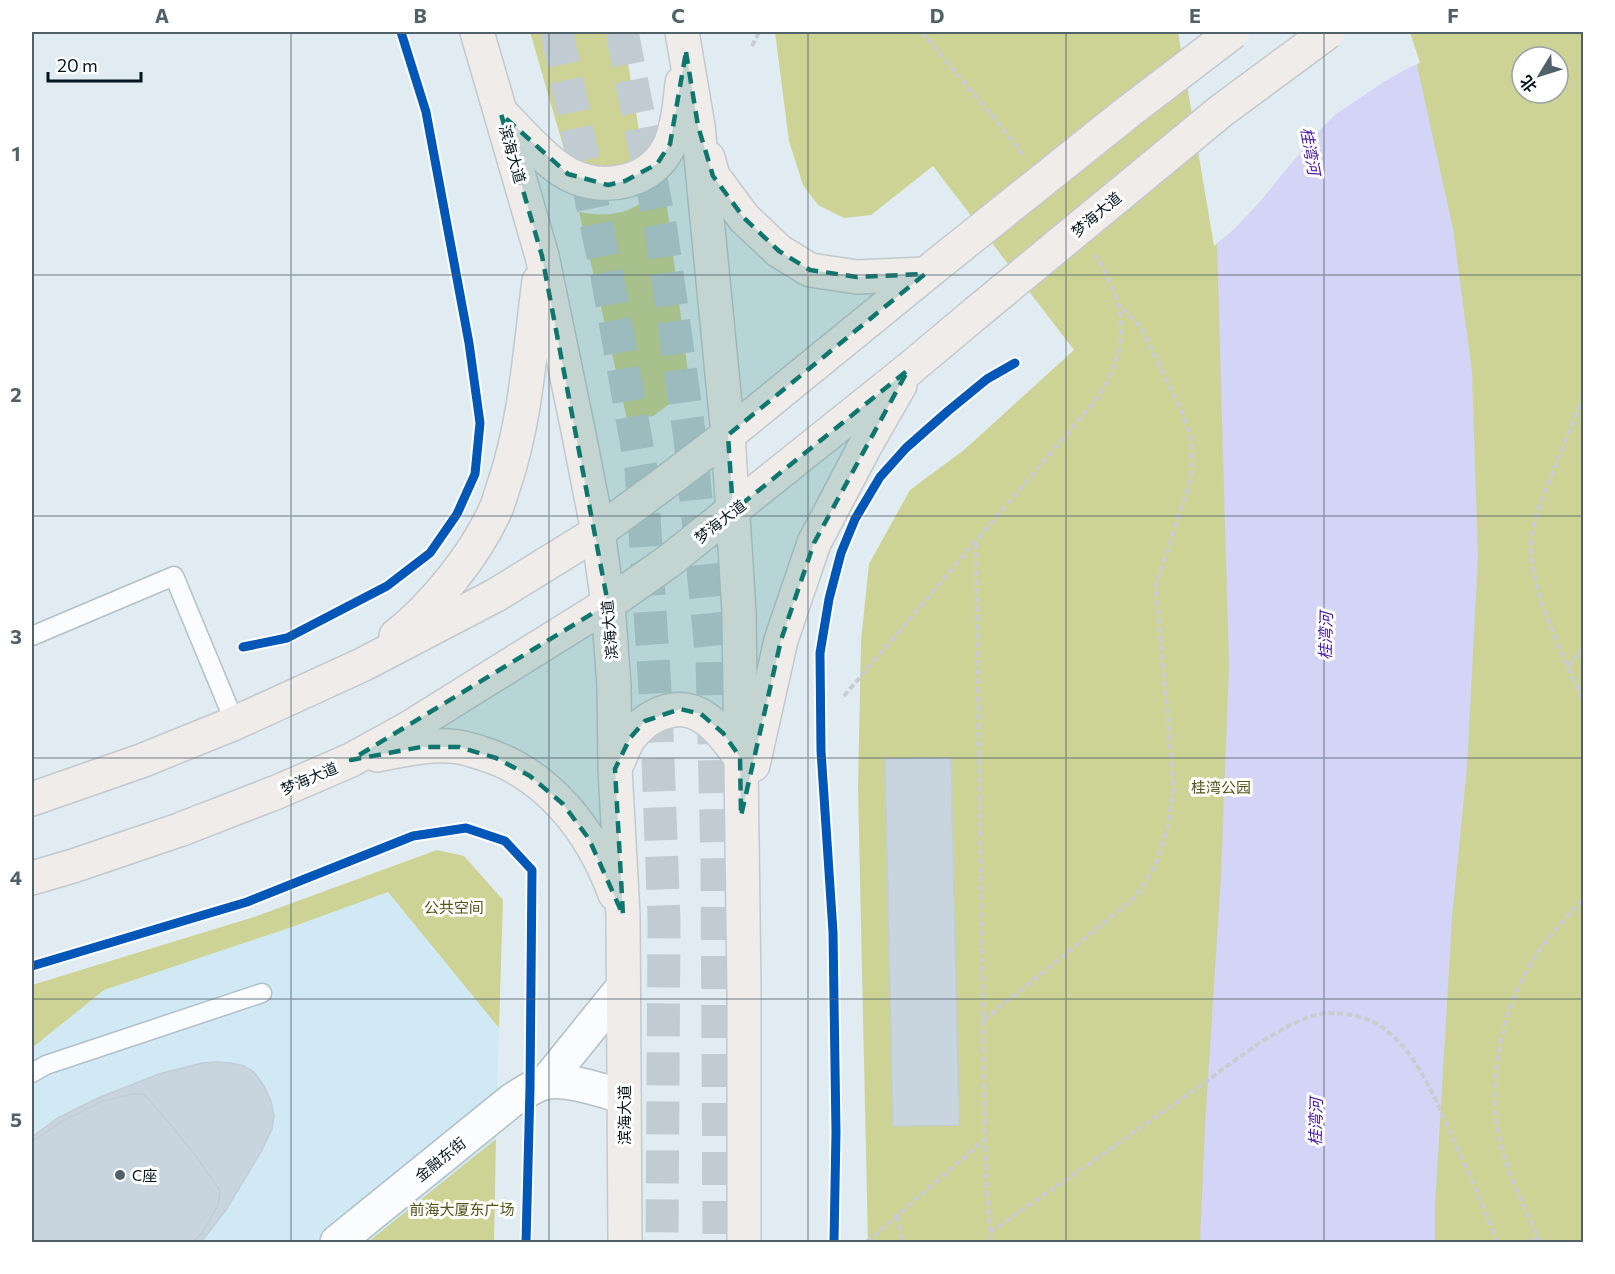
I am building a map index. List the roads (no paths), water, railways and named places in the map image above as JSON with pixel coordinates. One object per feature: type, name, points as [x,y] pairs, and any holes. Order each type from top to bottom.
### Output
[{"type":"main road","name":"滨海大道","points":[[477,32],[542,256],[579,430],[598,532],[608,604],[614,686],[615,769],[623,915],[625,1242]]},
{"type":"main road","points":[[32,799],[141,761],[235,723],[362,665],[496,595],[598,532],[728,435],[1119,119],[1233,32]]},
{"type":"main road","name":"梦海大道","points":[[32,878],[179,830],[351,760],[485,682],[608,604],[669,561],[733,511],[908,370],[1221,111],[1328,32]]},
{"type":"main road","points":[[501,114],[541,153],[568,174],[590,182],[608,184],[641,175],[657,164],[670,144],[679,115],[684,41]]},
{"type":"main road","points":[[684,41],[698,126],[728,435],[733,511],[738,612],[744,990],[744,1242]]},
{"type":"main road","points":[[698,126],[713,176],[744,218],[779,250],[810,270],[858,277],[932,269]]},
{"type":"main road","points":[[362,665],[406,628],[438,594],[470,555],[495,511],[513,460],[524,397],[542,256]]},
{"type":"main road","points":[[741,816],[781,640],[814,543],[908,370]]},
{"type":"main road","points":[[615,769],[630,738],[645,722],[666,711],[680,709],[701,714],[723,733],[740,757]]},
{"type":"main road","points":[[351,760],[421,747],[459,747],[496,758],[530,776],[563,804],[590,839],[607,870],[623,915]]},
{"type":"street","name":"金融东街","points":[[337,1242],[511,1101],[530,1088],[547,1081],[623,987]]},
{"type":"street","points":[[547,1081],[592,1087],[624,1097]]},
{"type":"lane","points":[[32,636],[174,576],[235,723]]},
{"type":"lane","points":[[32,1073],[46,1065],[262,993]]},
{"type":"water","name":"桂湾河","points":[[1181,32],[1407,32],[1417,65],[1453,229],[1472,372],[1478,557],[1467,767],[1452,918],[1435,1206],[1435,1242],[1200,1242],[1221,875],[1229,665],[1217,246]]},
{"type":"tunnel","points":[[557,32],[607,276],[641,469],[656,706],[664,921],[662,1242]]},
{"type":"tunnel","points":[[622,32],[661,230],[690,439],[712,660],[717,861],[719,1242]]},
{"type":"place","name":"C座","points":[[120,1175]]},
{"type":"park label","name":"桂湾公园","points":[[1221,787]]},
{"type":"park label","name":"公共空间","points":[[454,907]]},
{"type":"park label","name":"前海大厦东广场","points":[[462,1209]]}]
